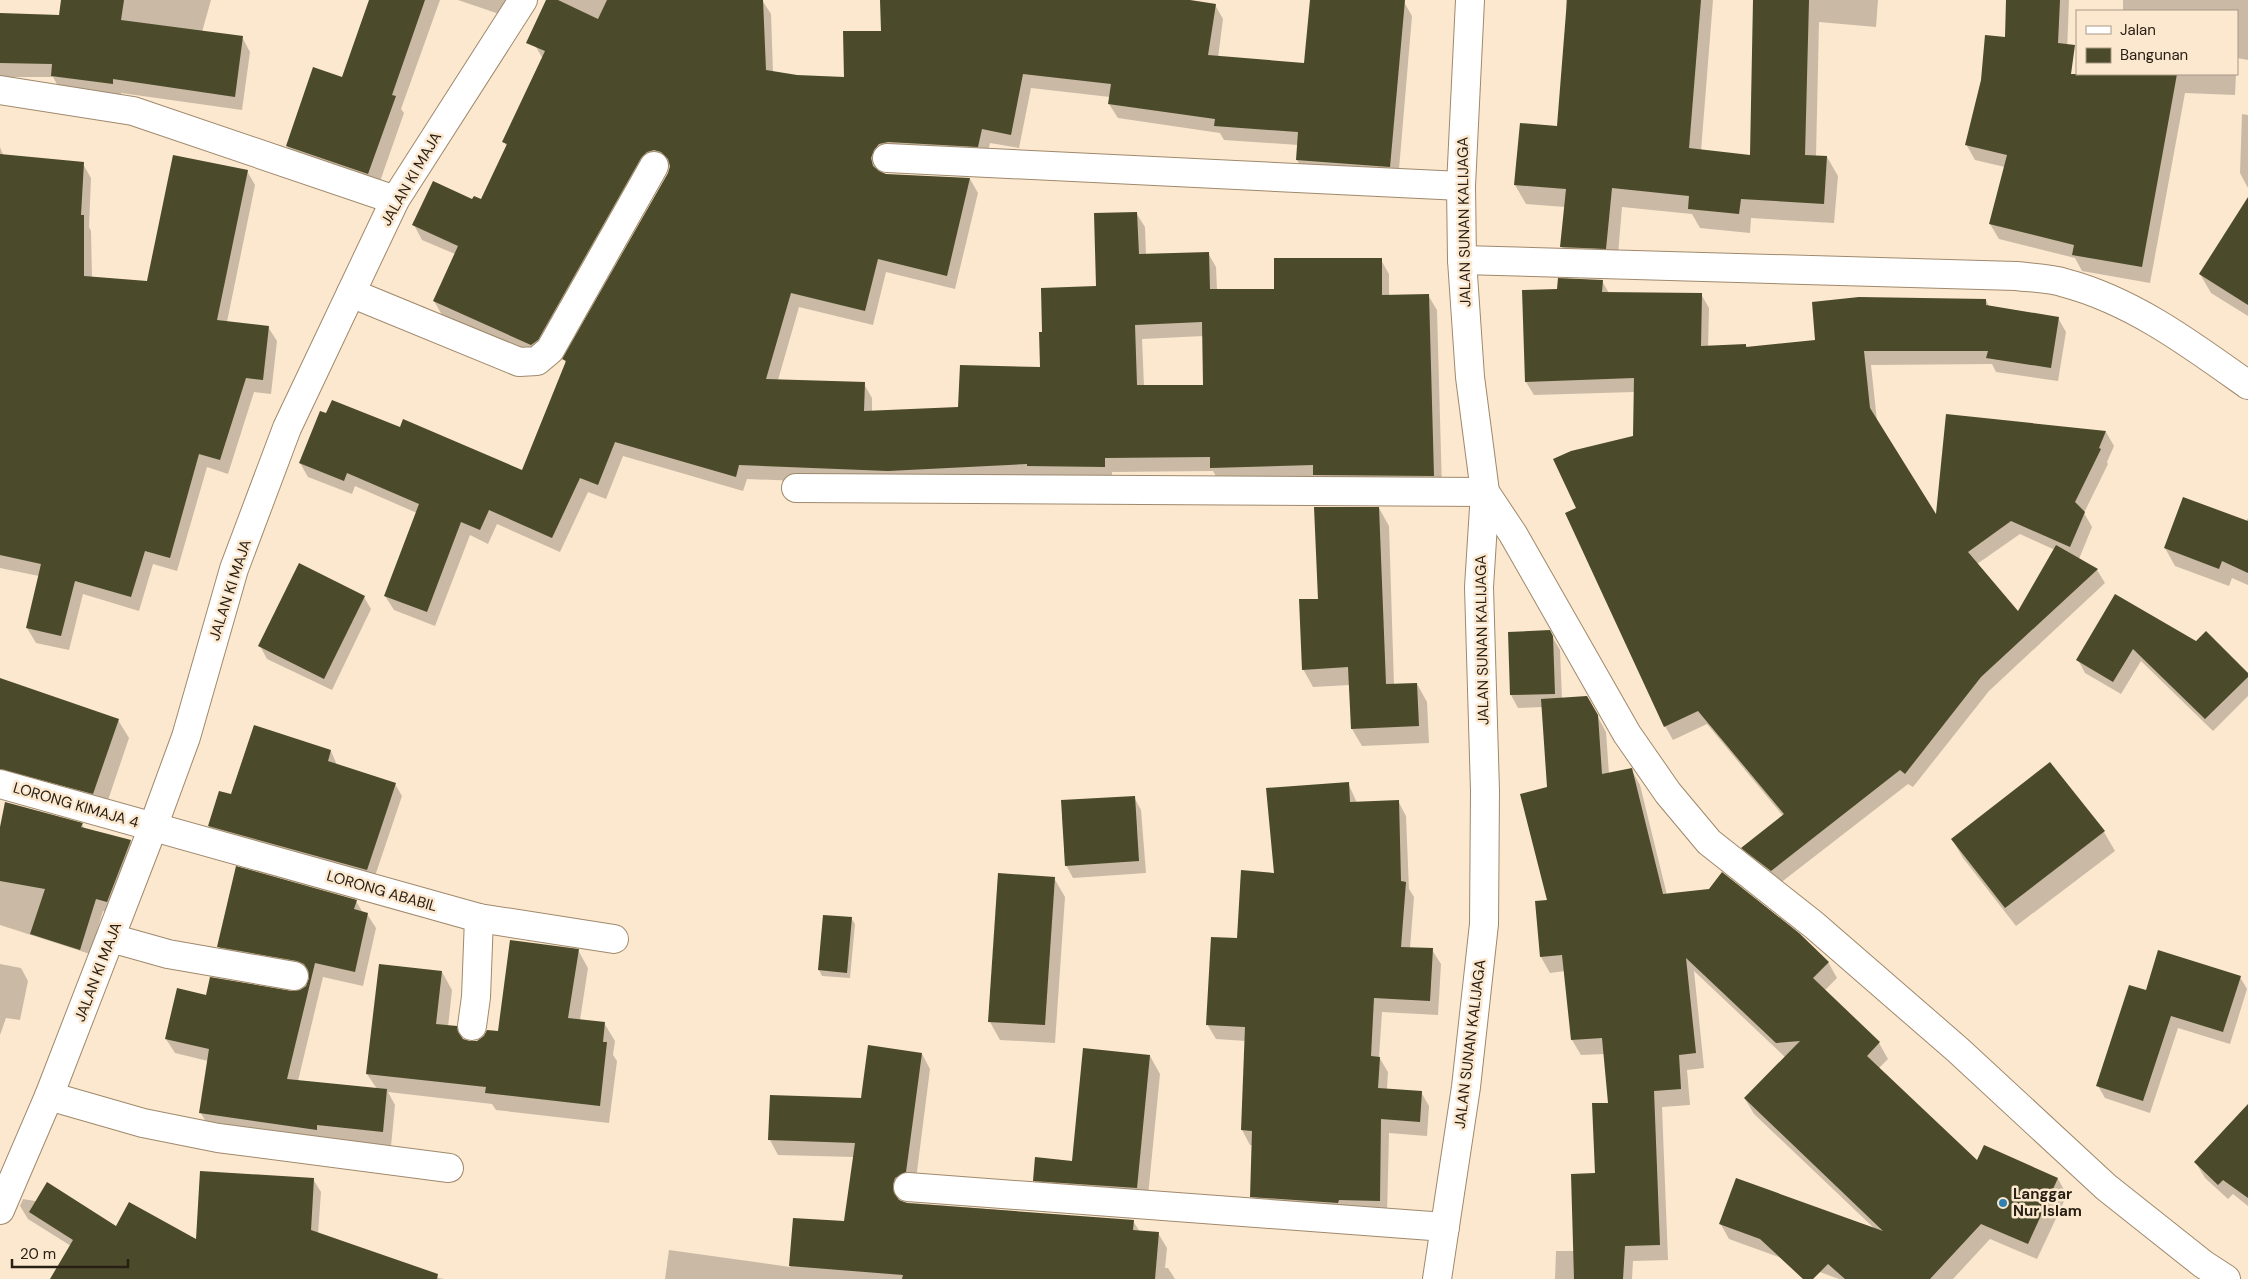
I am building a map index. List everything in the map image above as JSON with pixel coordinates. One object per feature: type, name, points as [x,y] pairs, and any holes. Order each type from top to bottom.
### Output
[{"type":"street","name":"JALAN KI MAJA","points":[[0,1210],[6,1183],[49,1096],[112,938],[186,737],[238,560],[287,428],[395,200],[523,0]]},
{"type":"street","name":"JALAN SUNAN KALIJAGA","points":[[1436,1279],[1466,1087],[1484,924],[1485,791],[1479,587],[1485,492],[1470,377],[1462,260],[1461,186],[1470,0]]},
{"type":"street","points":[[0,90],[133,111],[395,200]]},
{"type":"street","points":[[887,158],[1461,186]]},
{"type":"street","points":[[351,293],[518,362],[537,361],[550,350],[654,166]]},
{"type":"street","points":[[1462,260],[2016,276],[2065,282],[2133,309],[2192,345],[2248,385]]},
{"type":"street","points":[[796,488],[1485,492],[1513,534],[1627,734],[1668,793],[1709,842],[1814,925],[1951,1044],[2106,1187],[2203,1264],[2226,1279]]},
{"type":"street","name":"LORONG KIMAJA 4","points":[[0,784],[153,826]]},
{"type":"street","name":"LORONG ABABIL","points":[[153,826],[479,918],[614,939]]},
{"type":"street","points":[[472,1026],[476,997],[479,918]]},
{"type":"street","points":[[112,938],[168,954],[294,976]]},
{"type":"street","points":[[49,1096],[143,1123],[218,1138],[449,1168]]},
{"type":"street","points":[[908,1187],[1445,1227]]},
{"type":"building","points":[[61,0],[124,0],[121,20],[243,36],[235,97],[113,79],[113,84],[51,76],[52,64],[0,63],[0,13],[59,15]]},
{"type":"building","points":[[369,0],[425,0],[392,95],[396,96],[368,174],[286,146],[313,67],[342,77]]},
{"type":"building","points":[[546,0],[558,0],[598,19],[607,0],[763,0],[766,70],[797,75],[844,77],[843,31],[881,31],[880,0],[1190,0],[1216,4],[1208,55],[1304,63],[1310,0],[1405,0],[1390,167],[1296,160],[1298,132],[1214,126],[1215,119],[1108,104],[1111,84],[1023,74],[1011,135],[982,129],[978,147],[888,142],[879,144],[871,158],[873,166],[886,174],[970,178],[947,276],[878,259],[865,311],[791,293],[766,379],[865,382],[864,411],[958,407],[960,365],[1040,367],[1039,332],[1042,332],[1041,288],[1096,286],[1094,213],[1137,212],[1139,254],[1209,252],[1210,289],[1274,289],[1274,258],[1382,258],[1382,295],[1429,294],[1434,476],[1313,475],[1313,465],[1210,468],[1210,457],[1105,458],[1105,467],[1027,466],[1027,464],[888,471],[739,465],[736,477],[615,442],[598,485],[580,478],[552,538],[489,510],[480,530],[461,522],[427,612],[384,596],[419,504],[347,473],[344,481],[299,463],[320,411],[326,413],[332,400],[400,427],[403,419],[522,470],[566,361],[562,359],[668,173],[670,166],[668,159],[661,152],[654,150],[647,152],[641,158],[538,340],[531,345],[433,301],[458,246],[412,225],[433,181],[472,199],[474,196],[481,199],[507,144],[502,142],[545,51],[526,43]],"holes":[[[1202,322],[1203,385],[1137,385],[1135,325]]]},
{"type":"building","points":[[1567,0],[1701,0],[1689,148],[1750,155],[1753,0],[1809,0],[1805,155],[1827,156],[1824,204],[1741,199],[1739,214],[1688,209],[1689,196],[1612,188],[1606,249],[1560,247],[1566,189],[1514,185],[1520,123],[1557,126]]},
{"type":"building","points":[[2006,0],[2060,0],[2058,43],[2075,45],[2071,74],[2177,75],[2142,267],[2072,255],[2074,245],[1989,224],[2007,155],[1965,145],[1981,80],[1985,35],[2005,37]]},
{"type":"building","points":[[0,154],[84,162],[81,215],[84,215],[84,276],[147,281],[173,155],[248,170],[217,320],[269,326],[263,380],[246,378],[220,460],[199,454],[170,558],[145,551],[131,597],[75,581],[61,636],[26,628],[41,564],[0,555]]},
{"type":"building","points":[[2248,197],[2248,305],[2199,274]]},
{"type":"building","points":[[1558,278],[1603,280],[1602,292],[1702,293],[1701,346],[1746,344],[1746,347],[1815,340],[1812,302],[1859,297],[1986,299],[1986,305],[2059,317],[2051,368],[1986,358],[1988,351],[1864,351],[1870,408],[1936,514],[1946,414],[2106,431],[2099,448],[2101,449],[2075,502],[2085,512],[2070,547],[2011,521],[1968,552],[2018,611],[2056,545],[2098,569],[1981,677],[1905,774],[1900,770],[1771,871],[1741,848],[1784,814],[1698,711],[1664,727],[1565,513],[1576,508],[1553,459],[1571,451],[1633,436],[1634,378],[1525,382],[1522,290],[1557,289]]},
{"type":"building","points":[[2183,497],[2248,521],[2248,573],[2222,561],[2219,569],[2164,548]]},
{"type":"building","points":[[1314,507],[1379,507],[1386,684],[1417,683],[1419,726],[1351,729],[1348,667],[1302,670],[1299,599],[1318,599]]},
{"type":"building","points":[[299,563],[365,596],[324,679],[258,646]]},
{"type":"building","points":[[2115,594],[2196,641],[2206,631],[2248,673],[2248,677],[2205,719],[2133,649],[2113,682],[2076,660]]},
{"type":"building","points":[[1550,630],[1553,636],[1555,694],[1510,695],[1508,632]]},
{"type":"building","points":[[0,678],[119,719],[93,794],[0,769]]},
{"type":"building","points":[[1587,696],[1598,715],[1602,774],[1632,768],[1663,894],[1709,889],[1722,872],[1799,933],[1829,962],[1813,978],[1880,1042],[1867,1056],[1977,1160],[1984,1145],[2058,1178],[2028,1244],[1981,1224],[1930,1279],[1845,1279],[1828,1264],[1813,1279],[1803,1279],[1760,1239],[1719,1224],[1736,1178],[1883,1231],[1744,1098],[1800,1041],[1776,1043],[1686,958],[1696,1053],[1679,1055],[1681,1089],[1654,1091],[1660,1245],[1625,1246],[1623,1279],[1574,1279],[1571,1174],[1595,1173],[1592,1103],[1608,1103],[1602,1038],[1571,1040],[1562,955],[1540,957],[1535,901],[1547,900],[1520,794],[1547,787],[1541,699]]},
{"type":"building","points":[[254,725],[331,750],[328,761],[396,783],[367,870],[208,826],[219,791],[231,794]]},
{"type":"building","points":[[2050,762],[2105,831],[2005,908],[1951,839]]},
{"type":"building","points":[[1349,782],[1350,802],[1399,800],[1401,881],[1406,882],[1401,947],[1433,948],[1430,1001],[1374,998],[1371,1056],[1380,1057],[1378,1088],[1422,1091],[1420,1122],[1381,1119],[1380,1201],[1339,1200],[1338,1203],[1250,1197],[1252,1131],[1241,1130],[1245,1027],[1206,1025],[1211,937],[1237,938],[1241,870],[1274,873],[1266,788]]},
{"type":"building","points":[[1135,796],[1139,861],[1065,866],[1061,800]]},
{"type":"building","points":[[5,802],[83,823],[81,827],[131,840],[107,902],[96,899],[80,950],[30,934],[45,889],[0,881],[0,827]]},
{"type":"building","points":[[236,866],[357,900],[354,909],[368,913],[355,972],[315,963],[287,1079],[387,1089],[383,1132],[317,1125],[317,1130],[199,1113],[209,1049],[165,1039],[177,988],[206,995],[210,977],[292,991],[300,990],[306,986],[309,978],[308,970],[304,964],[297,961],[217,947]]},
{"type":"building","points":[[998,873],[1055,877],[1045,1025],[988,1022]]},
{"type":"building","points":[[823,915],[852,917],[847,973],[818,970]]},
{"type":"building","points":[[510,940],[579,949],[568,1018],[605,1022],[603,1042],[607,1042],[600,1106],[485,1093],[486,1087],[366,1074],[379,964],[442,971],[436,1024],[457,1026],[458,1032],[463,1039],[477,1041],[484,1036],[487,1030],[498,1031]]},
{"type":"building","points":[[2158,950],[2241,976],[2223,1032],[2171,1016],[2143,1101],[2096,1086],[2129,985],[2146,990]]},
{"type":"building","points":[[868,1045],[922,1053],[906,1172],[895,1178],[893,1185],[894,1193],[899,1200],[907,1203],[1134,1220],[1133,1230],[1159,1232],[1155,1279],[902,1279],[903,1275],[789,1266],[793,1218],[844,1221],[855,1143],[768,1140],[770,1095],[861,1098]]},
{"type":"building","points":[[1083,1048],[1150,1055],[1137,1188],[1033,1181],[1035,1157],[1072,1161]]},
{"type":"building","points":[[2248,1104],[2248,1198],[2223,1180],[2218,1185],[2194,1162]]},
{"type":"building","points":[[200,1171],[314,1178],[311,1230],[438,1274],[437,1279],[50,1279],[73,1240],[29,1212],[47,1182],[116,1226],[129,1202],[196,1239]]},
{"type":"place","name":"Langgar Nur Islam","points":[[2003,1203]]}]
